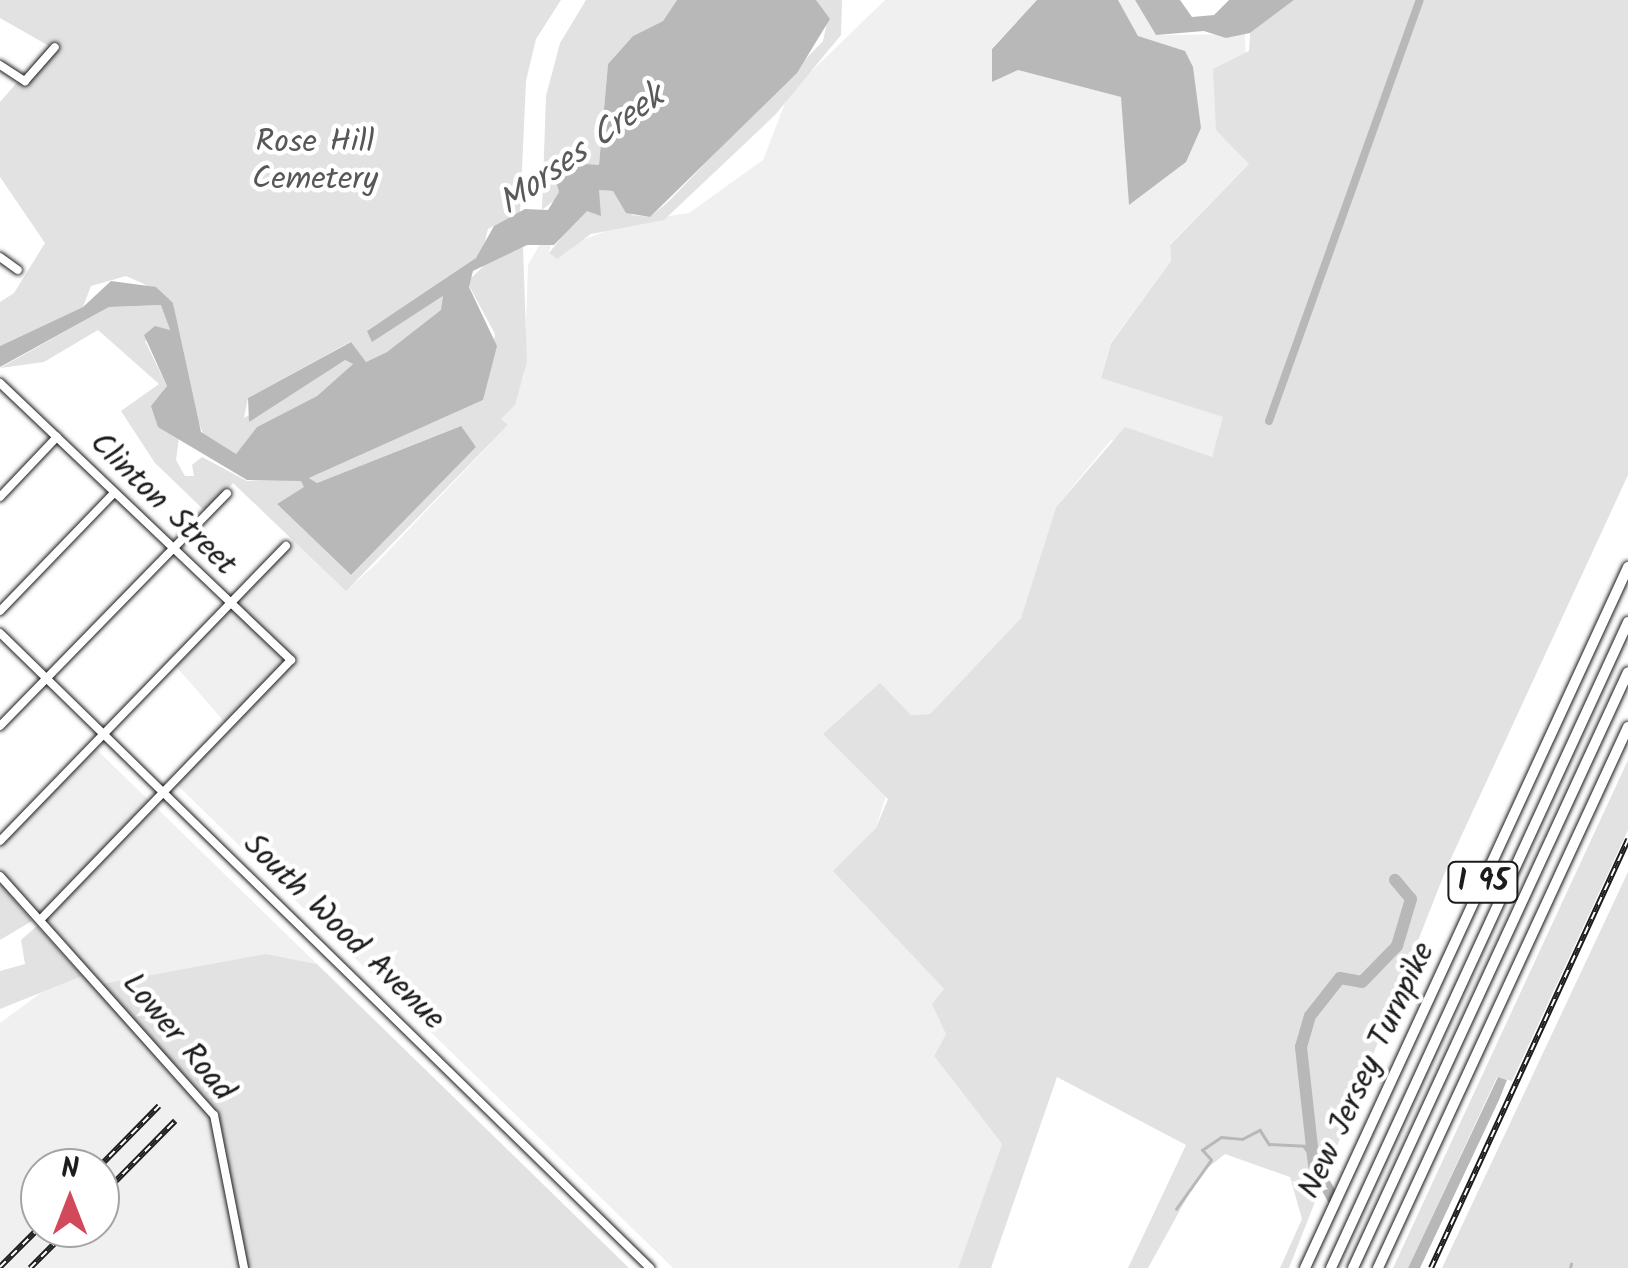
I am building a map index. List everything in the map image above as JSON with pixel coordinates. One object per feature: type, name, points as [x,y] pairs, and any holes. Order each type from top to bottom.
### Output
[{"type":"highway","name":"New Jersey Turnpike","points":[[1305,1268],[1628,568]]},
{"type":"highway","name":"New Jersey Turnpike","points":[[1331,1268],[1628,622]]},
{"type":"highway","name":"I 95","points":[[1354,1268],[1628,672]]},
{"type":"highway","name":"I 95","points":[[1380,1263],[1628,727]]},
{"type":"street","points":[[0,65],[25,81],[54,47]]},
{"type":"street","points":[[0,257],[18,270]]},
{"type":"street","name":"Clinton Street","points":[[0,383],[170,550],[291,660],[165,794]]},
{"type":"street","points":[[0,497],[56,438]]},
{"type":"street","points":[[0,726],[227,493]]},
{"type":"street","points":[[0,611],[113,494]]},
{"type":"street","points":[[0,841],[286,546]]},
{"type":"street","name":"South Wood Avenue","points":[[0,633],[650,1268]]},
{"type":"street","points":[[41,919],[165,794]]},
{"type":"street","name":"Lower Road","points":[[0,876],[214,1115],[244,1268]]},
{"type":"shaded area","points":[[677,0],[816,0],[830,19],[797,73],[650,217],[626,213],[613,191],[599,190],[601,216],[587,211],[554,245],[527,245],[473,271],[469,287],[497,346],[483,400],[309,478],[317,483],[461,426],[476,447],[351,575],[277,504],[304,487],[301,481],[247,480],[158,427],[151,406],[167,386],[144,335],[155,326],[170,330],[161,305],[109,307],[0,367],[0,346],[83,307],[111,281],[156,287],[173,303],[201,432],[236,454],[257,427],[317,396],[353,364],[345,360],[249,422],[248,398],[351,342],[366,362],[387,352],[441,310],[443,296],[372,342],[367,331],[476,258],[494,226],[525,209],[548,210],[559,192],[554,174],[572,163],[599,165],[608,64],[633,36],[663,21]]},
{"type":"shaded area","points":[[885,0],[1037,0],[992,48],[993,82],[1018,70],[1122,97],[1129,204],[1138,36],[1118,0],[1135,0],[1156,35],[1245,34],[1249,164],[1170,244],[1171,261],[1111,342],[1101,377],[1224,417],[1212,457],[1111,440],[1056,507],[1021,618],[930,714],[911,715],[876,828],[834,871],[944,989],[946,1034],[934,1056],[1002,1144],[958,1268],[673,1268],[174,782],[228,726],[174,664],[293,540],[346,590],[373,567],[508,425],[500,419],[524,376],[528,265],[540,244],[551,243],[549,253],[629,222],[689,213],[763,160],[789,93]]},
{"type":"shaded area","points":[[1037,0],[1118,0],[1138,36],[1185,51],[1193,67],[1201,128],[1186,162],[1129,205],[1121,97],[1018,70],[992,82],[992,49]]},
{"type":"shaded area","points":[[1135,0],[1180,0],[1192,17],[1214,15],[1229,0],[1294,0],[1250,33],[1226,38],[1204,31],[1156,35]]},
{"type":"shaded area","points":[[93,746],[317,964],[265,954],[221,1130],[244,1268],[0,1268],[0,1023],[79,965],[0,875],[0,840]]},
{"type":"shaded area","points":[[1498,1077],[1507,1080],[1499,1100],[1420,1268],[1408,1268]]},
{"type":"green space","name":"Rose Hill Cemetery","points":[[0,0],[561,0],[536,39],[526,81],[520,213],[488,229],[482,253],[460,271],[368,330],[373,341],[443,296],[442,310],[387,352],[366,362],[350,342],[248,398],[244,418],[345,360],[353,364],[317,396],[257,427],[236,454],[227,453],[203,434],[192,405],[173,303],[144,284],[126,276],[91,286],[83,307],[0,346],[0,302],[14,293],[45,243],[0,177],[0,102],[49,46],[0,18]]},
{"type":"green space","points":[[586,0],[677,0],[663,21],[633,36],[608,64],[599,165],[542,210],[546,96],[560,43]]},
{"type":"green space","points":[[816,0],[842,0],[841,35],[775,115],[664,220],[591,234],[557,259],[549,253],[599,190],[613,191],[632,215],[650,217],[669,201],[823,41],[827,22]]},
{"type":"green space","points":[[1294,0],[1628,0],[1628,475],[1447,867],[1289,1268],[1280,1268],[1302,1219],[1290,1177],[1225,1154],[1200,1174],[1148,1268],[1128,1268],[1186,1145],[1057,1077],[991,1268],[958,1268],[1002,1144],[934,1056],[946,1034],[932,1004],[944,989],[833,871],[876,828],[888,799],[823,734],[880,683],[911,715],[930,714],[1021,618],[1056,507],[1125,427],[1212,457],[1223,417],[1101,378],[1111,343],[1171,261],[1170,245],[1249,164],[1216,130],[1213,69],[1249,51],[1250,33]]},
{"type":"green space","points":[[523,247],[527,362],[515,405],[501,419],[508,425],[346,591],[233,483],[206,512],[155,463],[121,411],[159,384],[98,330],[44,362],[0,368],[109,307],[162,305],[170,331],[145,341],[167,386],[152,406],[158,426],[179,438],[176,460],[185,476],[194,476],[192,465],[202,457],[247,481],[301,480],[305,487],[277,504],[351,575],[476,447],[458,427],[317,483],[309,478],[483,400],[495,334],[467,282],[494,256]]},
{"type":"green space","points":[[1628,760],[1628,830],[1512,1081],[1497,1077],[1408,1268],[1393,1268]]},
{"type":"green space","points":[[1628,872],[1628,1268],[1442,1268]]},
{"type":"green space","points":[[0,883],[32,921],[0,940]]},
{"type":"green space","points":[[37,926],[82,976],[0,1009],[0,971],[25,964],[21,940]]},
{"type":"green space","points":[[266,954],[317,964],[629,1268],[244,1268],[221,1130],[97,985]]},
{"type":"waterway","points":[[1269,421],[1420,0]]},
{"type":"waterway","points":[[1334,1200],[1314,1165],[1301,1047],[1310,1016],[1340,978],[1362,982],[1397,946],[1411,899],[1395,880]]},
{"type":"waterway","points":[[1176,1209],[1211,1160],[1202,1150],[1221,1137],[1242,1139],[1260,1130],[1269,1144],[1304,1146],[1314,1161]]},
{"type":"waterway","points":[[1570,1268],[1571,1264]]},
{"type":"railway","points":[[1431,1268],[1628,839]]},
{"type":"railway","points":[[118,1148],[159,1106]]},
{"type":"railway","points":[[120,1177],[175,1121]]},
{"type":"railway","points":[[0,1267],[20,1247]]},
{"type":"railway","points":[[30,1268],[50,1248]]},
{"type":"water label","name":"Morses Creek","points":[[582,151]]}]
